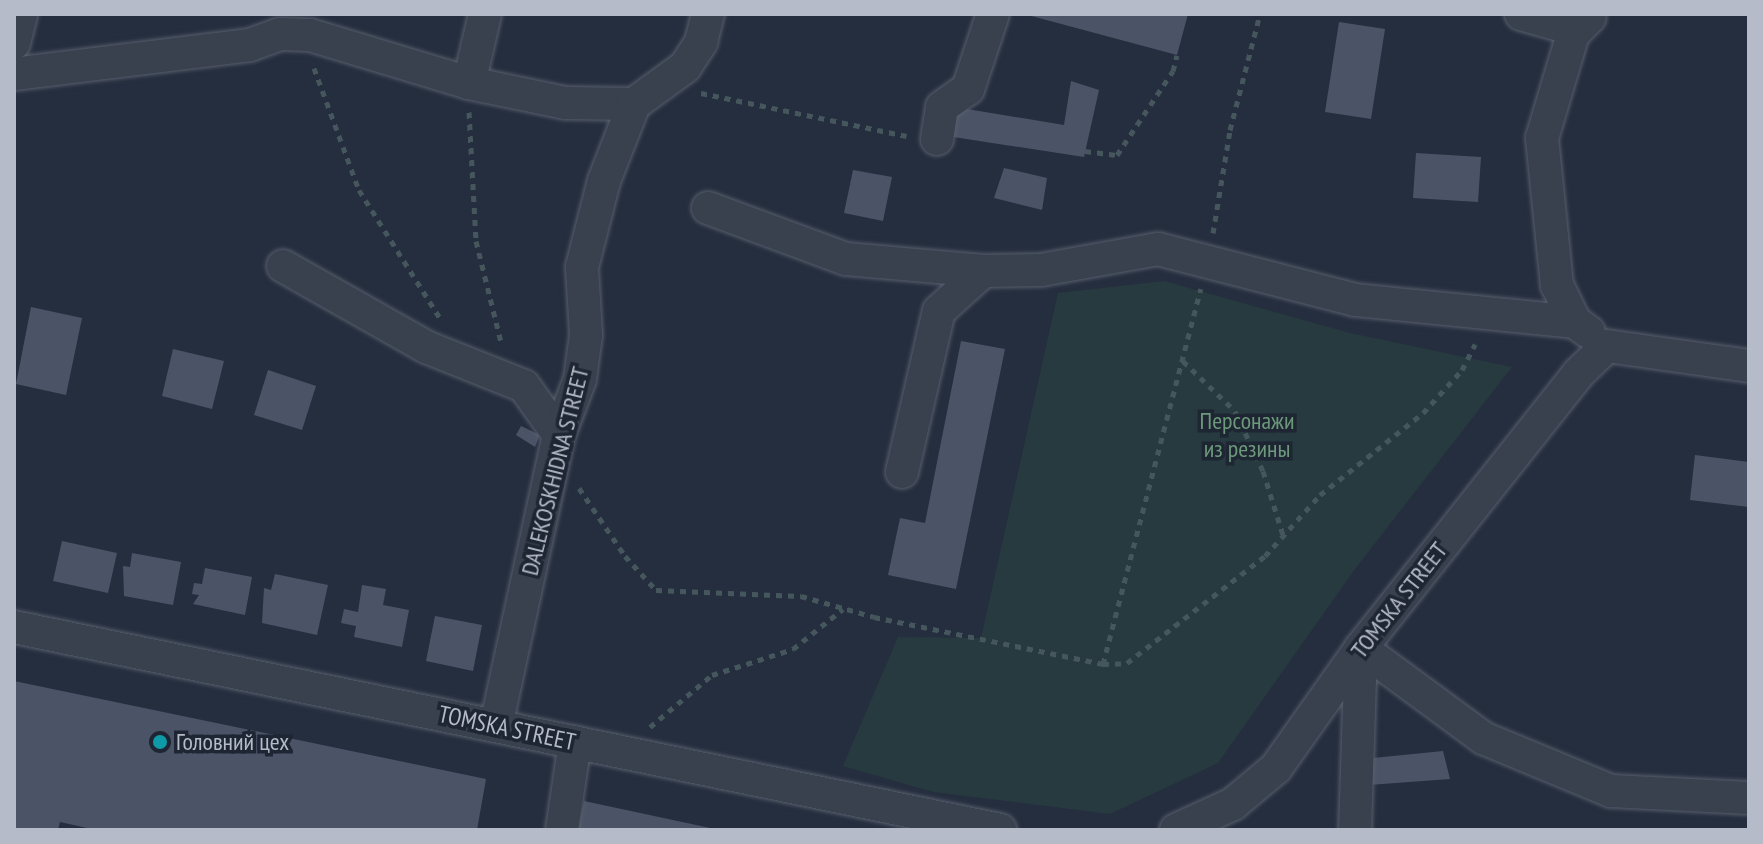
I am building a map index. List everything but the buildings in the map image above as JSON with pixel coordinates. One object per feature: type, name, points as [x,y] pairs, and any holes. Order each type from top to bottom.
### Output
[{"type":"street","points":[[469,83],[485,14]]},
{"type":"street","points":[[14,74],[253,29],[310,35],[469,83],[566,103],[634,104],[666,83],[701,42],[708,14]]},
{"type":"street","points":[[937,139],[942,107],[968,89],[993,14]]},
{"type":"street","points":[[1521,14],[1583,19],[1542,138],[1557,285],[1575,322],[1607,346],[1749,366]]},
{"type":"street","name":"DALEKOSKHIDNA STREET","points":[[496,726],[558,444],[580,379],[586,335],[582,267],[604,181],[634,104]]},
{"type":"street","points":[[708,208],[846,259],[983,271],[1041,270],[1158,249],[1355,300],[1575,322]]},
{"type":"street","points":[[283,266],[426,347],[524,386],[558,444]]},
{"type":"street","points":[[902,472],[939,311],[983,271]]},
{"type":"street","name":"TOMSKA STREET","points":[[1182,829],[1233,804],[1276,768],[1361,648],[1578,374],[1607,346]]},
{"type":"street","name":"TOMSKA STREET","points":[[14,627],[1000,830]]},
{"type":"street","points":[[1361,648],[1483,738],[1611,791],[1749,798]]},
{"type":"street","points":[[1355,830],[1361,648]]},
{"type":"street","points":[[562,830],[575,742]]},
{"type":"path","points":[[1103,664],[1208,261],[1230,130],[1260,14]]},
{"type":"path","points":[[310,35],[316,83],[359,190],[468,363]]},
{"type":"path","points":[[1085,151],[1117,155],[1173,71],[1177,55]]},
{"type":"path","points":[[469,83],[468,163],[476,241],[494,330],[524,386]]},
{"type":"path","points":[[666,83],[937,139]]},
{"type":"path","points":[[558,444],[625,556],[656,590],[801,596],[843,608],[1103,664],[1127,663],[1265,556],[1320,495],[1423,413],[1462,370],[1490,313]]},
{"type":"path","points":[[1182,361],[1235,411],[1263,471],[1283,536]]},
{"type":"path","points":[[640,736],[712,675],[793,649],[843,608]]},
{"type":"green space","name":"Персонажи из резины","points":[[1164,281],[1350,333],[1512,367],[1355,569],[1218,763],[1110,814],[933,792],[843,766],[898,637],[981,638],[1058,293]]},
{"type":"place","name":"Головний цех","points":[[160,742]]}]
